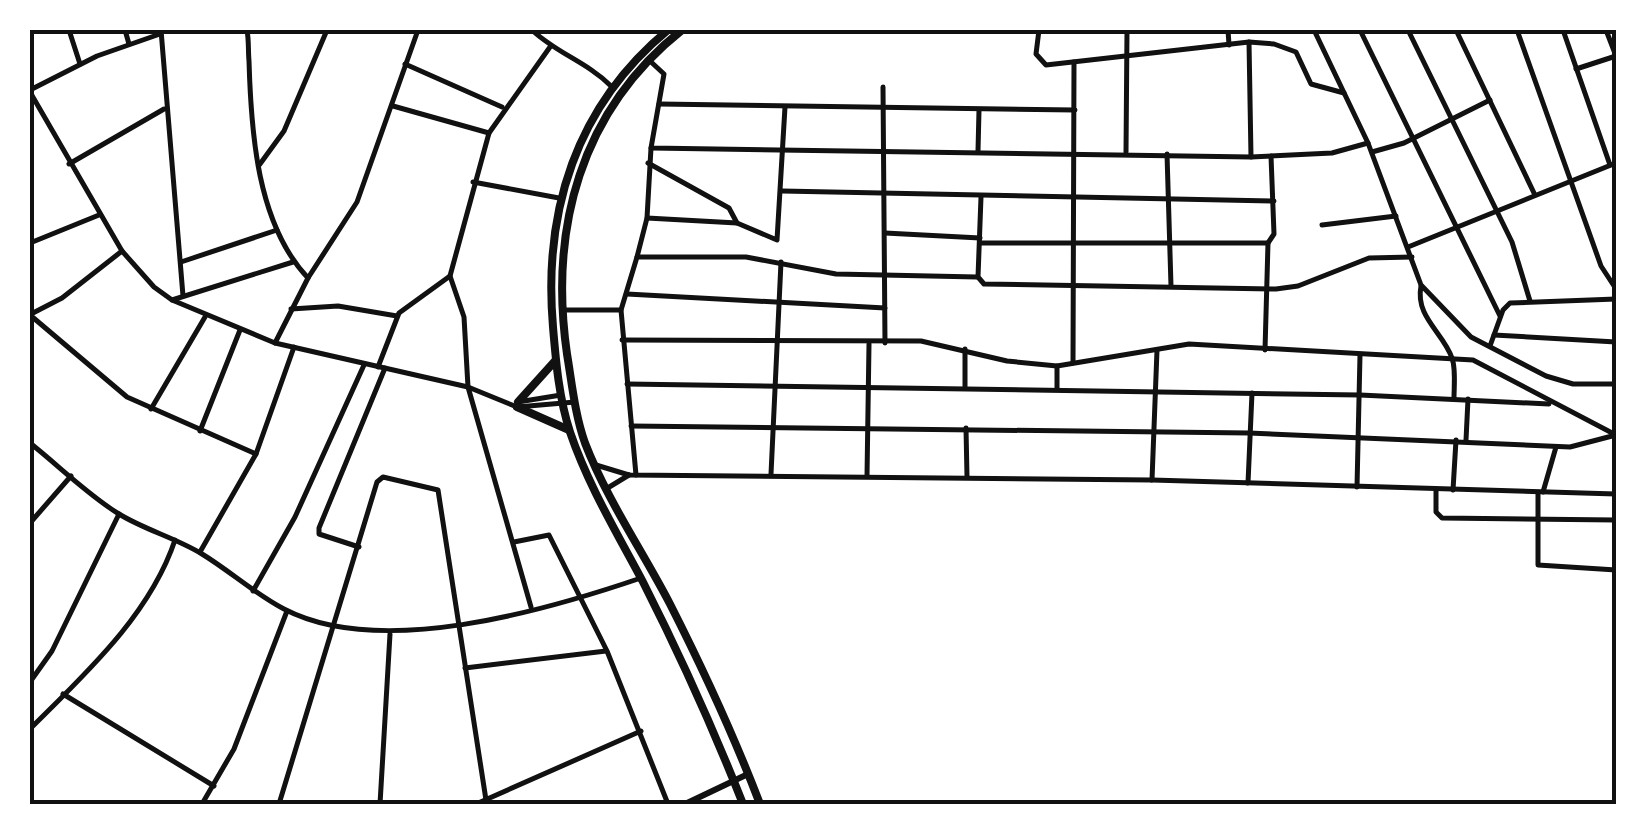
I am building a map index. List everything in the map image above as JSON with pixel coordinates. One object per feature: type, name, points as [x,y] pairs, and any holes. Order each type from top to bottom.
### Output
[{"type":"main road","points":[[668,30],[612,86],[572,158],[559,198],[551,247],[556,361],[569,430],[588,479],[698,693],[743,804]]},
{"type":"main road","points":[[682,30],[647,60],[618,94],[574,184],[562,256],[562,310],[574,397],[596,465],[670,605],[760,804]]},
{"type":"main road","points":[[556,361],[515,405],[569,430]]},
{"type":"street","points":[[70,30],[80,64]]},
{"type":"street","points":[[125,30],[129,44]]},
{"type":"street","points":[[247,30],[260,164],[277,230],[293,262],[308,278]]},
{"type":"street","points":[[260,164],[284,130],[327,30]]},
{"type":"street","points":[[274,343],[308,278],[357,202],[418,30]]},
{"type":"street","points":[[532,30],[550,47],[586,65],[612,86]]},
{"type":"street","points":[[1039,30],[1039,62],[1126,58],[1249,42],[1294,50],[1307,81],[1317,88],[1344,93]]},
{"type":"street","points":[[1126,152],[1127,30]]},
{"type":"street","points":[[1228,30],[1229,44]]},
{"type":"street","points":[[1314,30],[1372,152],[1412,256],[1421,285],[1420,304],[1453,359],[1454,398]]},
{"type":"street","points":[[1360,30],[1500,316]]},
{"type":"street","points":[[1408,30],[1512,242],[1530,301]]},
{"type":"street","points":[[1456,30],[1534,193]]},
{"type":"street","points":[[1517,30],[1601,266],[1616,289]]},
{"type":"street","points":[[1408,246],[1613,164],[1563,30]]},
{"type":"street","points":[[1576,69],[1616,56],[1606,30]]},
{"type":"street","points":[[184,296],[164,109],[161,32],[80,64],[30,91],[122,251],[172,300],[274,343],[468,387],[515,405],[574,397]]},
{"type":"street","points":[[1249,42],[1251,157]]},
{"type":"street","points":[[531,608],[468,387],[464,317],[450,276],[488,132],[550,47]]},
{"type":"street","points":[[632,475],[632,426],[621,310],[647,218],[648,163],[664,70],[647,60]]},
{"type":"street","points":[[1074,62],[1074,363]]},
{"type":"street","points":[[405,64],[502,108]]},
{"type":"street","points":[[883,87],[884,343]]},
{"type":"street","points":[[1372,152],[1413,139],[1490,100]]},
{"type":"street","points":[[659,104],[1075,110]]},
{"type":"street","points":[[393,106],[488,132]]},
{"type":"street","points":[[647,218],[737,223],[777,240],[786,107]]},
{"type":"street","points":[[69,164],[164,109]]},
{"type":"street","points":[[978,151],[980,110]]},
{"type":"street","points":[[650,148],[1076,151],[1251,157],[1332,154],[1368,143]]},
{"type":"street","points":[[1167,154],[1172,287]]},
{"type":"street","points":[[1265,350],[1268,244],[1274,238],[1270,156]]},
{"type":"street","points":[[648,163],[729,208],[737,223]]},
{"type":"street","points":[[473,182],[559,198]]},
{"type":"street","points":[[782,191],[1274,201]]},
{"type":"street","points":[[982,197],[978,277],[984,284],[1298,286],[1370,258],[1412,256]]},
{"type":"street","points":[[30,243],[99,215]]},
{"type":"street","points":[[1322,225],[1396,216]]},
{"type":"street","points":[[181,262],[277,230]]},
{"type":"street","points":[[884,233],[980,240],[1268,244]]},
{"type":"street","points":[[122,251],[62,298],[31,314],[114,388],[151,409],[256,454]]},
{"type":"street","points":[[637,257],[746,257],[819,271],[978,277]]},
{"type":"street","points":[[172,300],[293,262]]},
{"type":"street","points":[[771,475],[782,262]]},
{"type":"street","points":[[359,547],[320,534],[318,528],[381,368],[397,316],[450,276]]},
{"type":"street","points":[[1421,285],[1460,328],[1559,382],[1616,384]]},
{"type":"street","points":[[627,294],[885,308]]},
{"type":"street","points":[[1490,346],[1500,316],[1510,303],[1616,299]]},
{"type":"street","points":[[291,310],[338,306],[397,316]]},
{"type":"street","points":[[562,310],[621,310]]},
{"type":"street","points":[[151,409],[205,316]]},
{"type":"street","points":[[200,431],[240,330]]},
{"type":"street","points":[[1494,335],[1616,342]]},
{"type":"street","points":[[622,340],[869,344],[921,341],[1007,360],[1056,366],[1189,344],[1453,359],[1490,365],[1554,405],[1616,435]]},
{"type":"street","points":[[866,476],[869,344]]},
{"type":"street","points":[[200,552],[256,454],[294,348]]},
{"type":"street","points":[[965,349],[965,387]]},
{"type":"street","points":[[1152,480],[1158,350]]},
{"type":"street","points":[[1357,487],[1360,355]]},
{"type":"street","points":[[254,590],[295,517],[364,364]]},
{"type":"street","points":[[1056,366],[1057,390]]},
{"type":"street","points":[[627,384],[1360,395],[1554,405]]},
{"type":"street","points":[[1248,482],[1252,393]]},
{"type":"street","points":[[1466,440],[1468,399]]},
{"type":"street","points":[[632,426],[1249,433],[1556,447],[1582,446],[1616,435]]},
{"type":"street","points":[[966,428],[967,477]]},
{"type":"street","points":[[1453,490],[1456,440]]},
{"type":"street","points":[[30,443],[120,514],[200,552],[286,611],[332,624],[390,634],[581,599],[641,578]]},
{"type":"street","points":[[1556,447],[1540,493],[1536,519],[1538,565],[1616,570]]},
{"type":"street","points":[[596,465],[632,475],[1152,480],[1616,494]]},
{"type":"street","points":[[606,489],[632,475]]},
{"type":"street","points":[[30,522],[71,476]]},
{"type":"street","points":[[279,804],[380,478],[436,488],[486,800]]},
{"type":"street","points":[[1436,490],[1436,512],[1442,518],[1616,520]]},
{"type":"street","points":[[30,682],[52,650],[120,514]]},
{"type":"street","points":[[514,542],[548,534],[607,651],[668,804]]},
{"type":"street","points":[[30,729],[140,610],[165,571],[175,540]]},
{"type":"street","points":[[202,804],[251,710],[286,611]]},
{"type":"street","points":[[380,804],[390,634]]},
{"type":"street","points":[[465,668],[607,651]]},
{"type":"street","points":[[63,694],[214,786]]},
{"type":"street","points":[[476,804],[496,801],[641,731]]},
{"type":"street","points":[[685,804],[748,774]]}]
